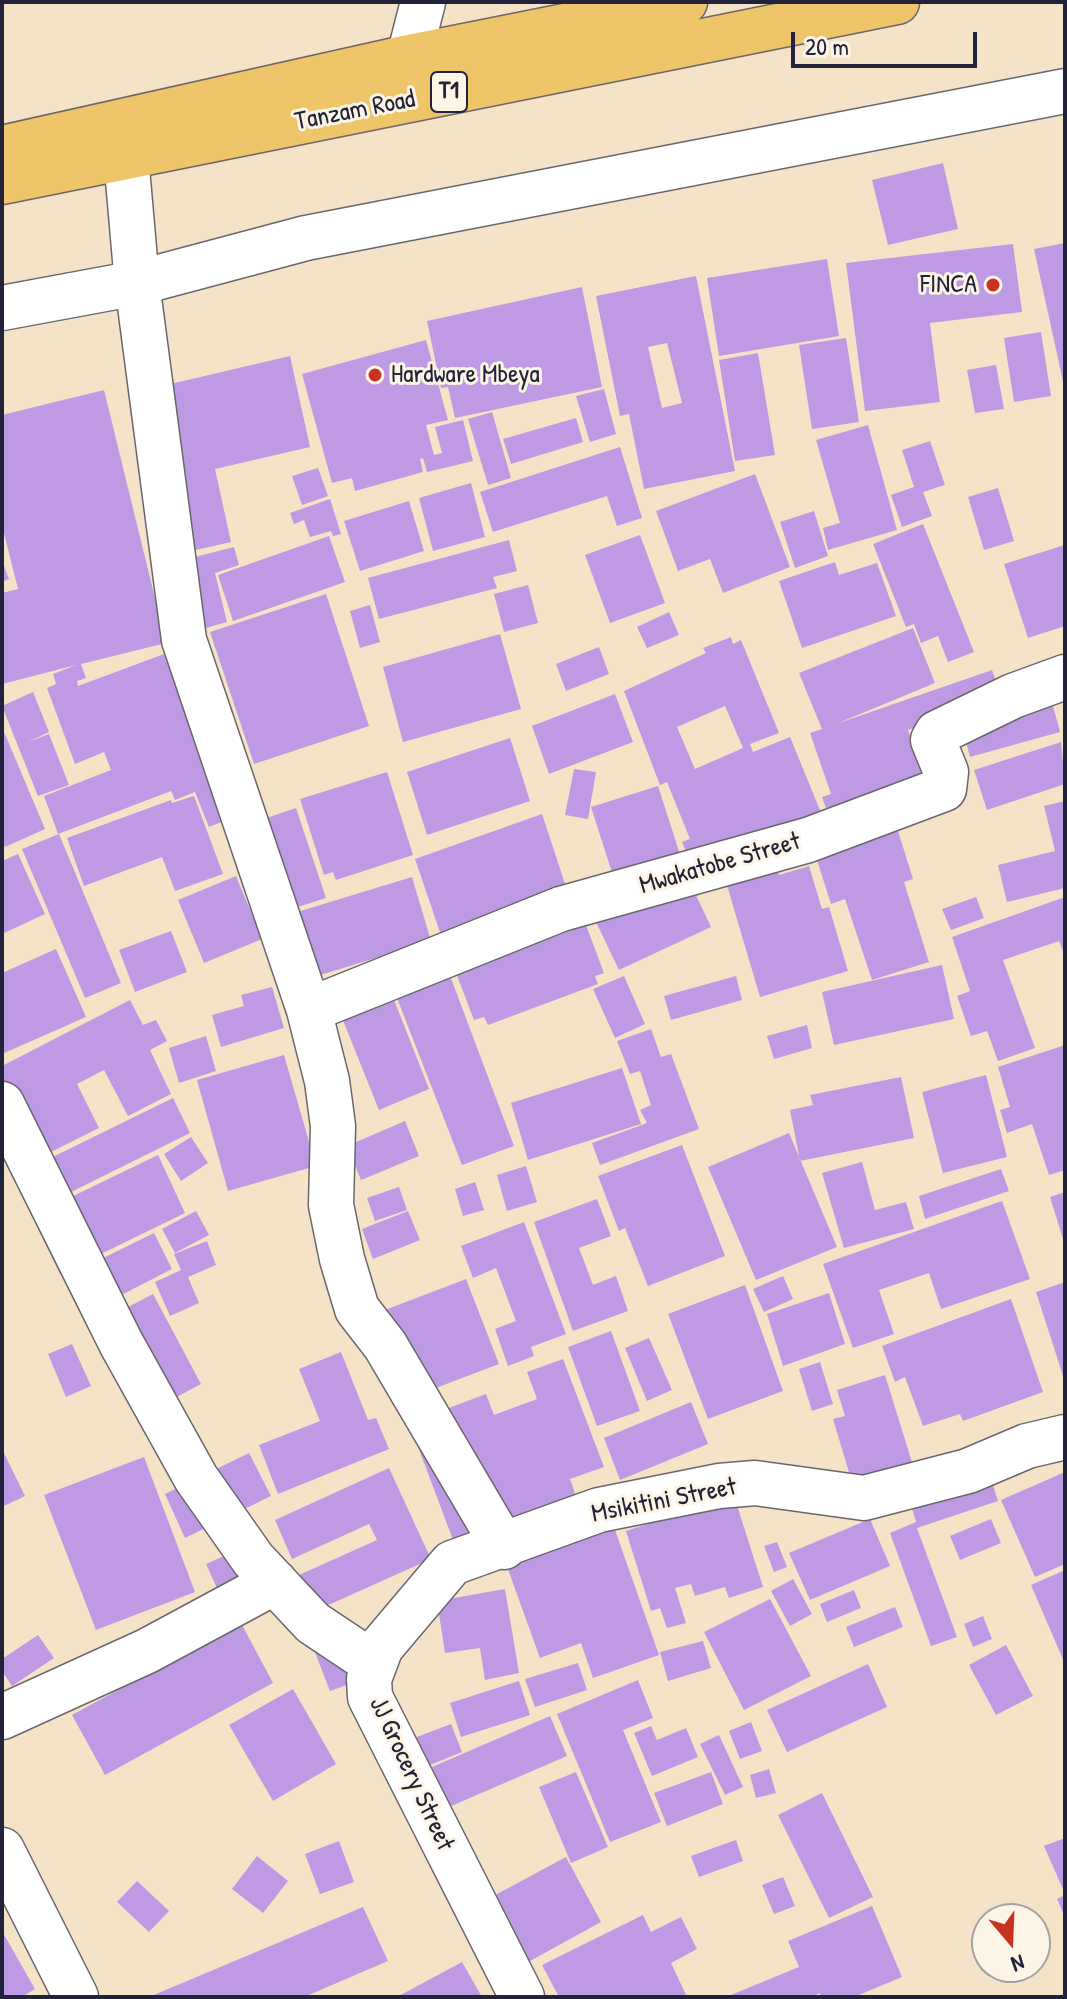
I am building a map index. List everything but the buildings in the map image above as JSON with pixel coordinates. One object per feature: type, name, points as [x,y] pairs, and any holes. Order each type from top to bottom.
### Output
[{"type":"highway","name":"Tanzam Road","points":[[2,148],[409,57],[685,2]]},
{"type":"highway","name":"Tanzam Road","points":[[2,182],[897,2]]},
{"type":"street","points":[[409,57],[423,2]]},
{"type":"street","points":[[2,308],[137,283],[306,238],[1065,91]]},
{"type":"street","points":[[126,157],[137,283],[184,640],[309,1010],[327,1081],[333,1126],[331,1205],[357,1309],[385,1345],[504,1547]]},
{"type":"street","name":"Mwakatobe Street","points":[[309,1010],[561,909],[808,840],[944,789],[946,772],[933,740],[937,733],[1013,696],[1065,677]]},
{"type":"street","points":[[2,1104],[121,1343],[196,1478],[253,1559],[313,1623],[373,1663]]},
{"type":"street","name":"Msikitini Street","points":[[452,1563],[504,1547],[599,1510],[719,1486],[755,1483],[864,1498],[968,1471],[1027,1446],[1065,1437]]},
{"type":"street","name":"JJ Grocery Street","points":[[452,1563],[381,1647],[369,1679],[376,1713],[522,1997]]},
{"type":"street","points":[[2,1717],[147,1651],[275,1582]]},
{"type":"street","points":[[2,1850],[76,1997]]},
{"type":"place","name":"FINCA","points":[[993,285]]},
{"type":"place","name":"Hardware Mbeya","points":[[375,375]]}]
